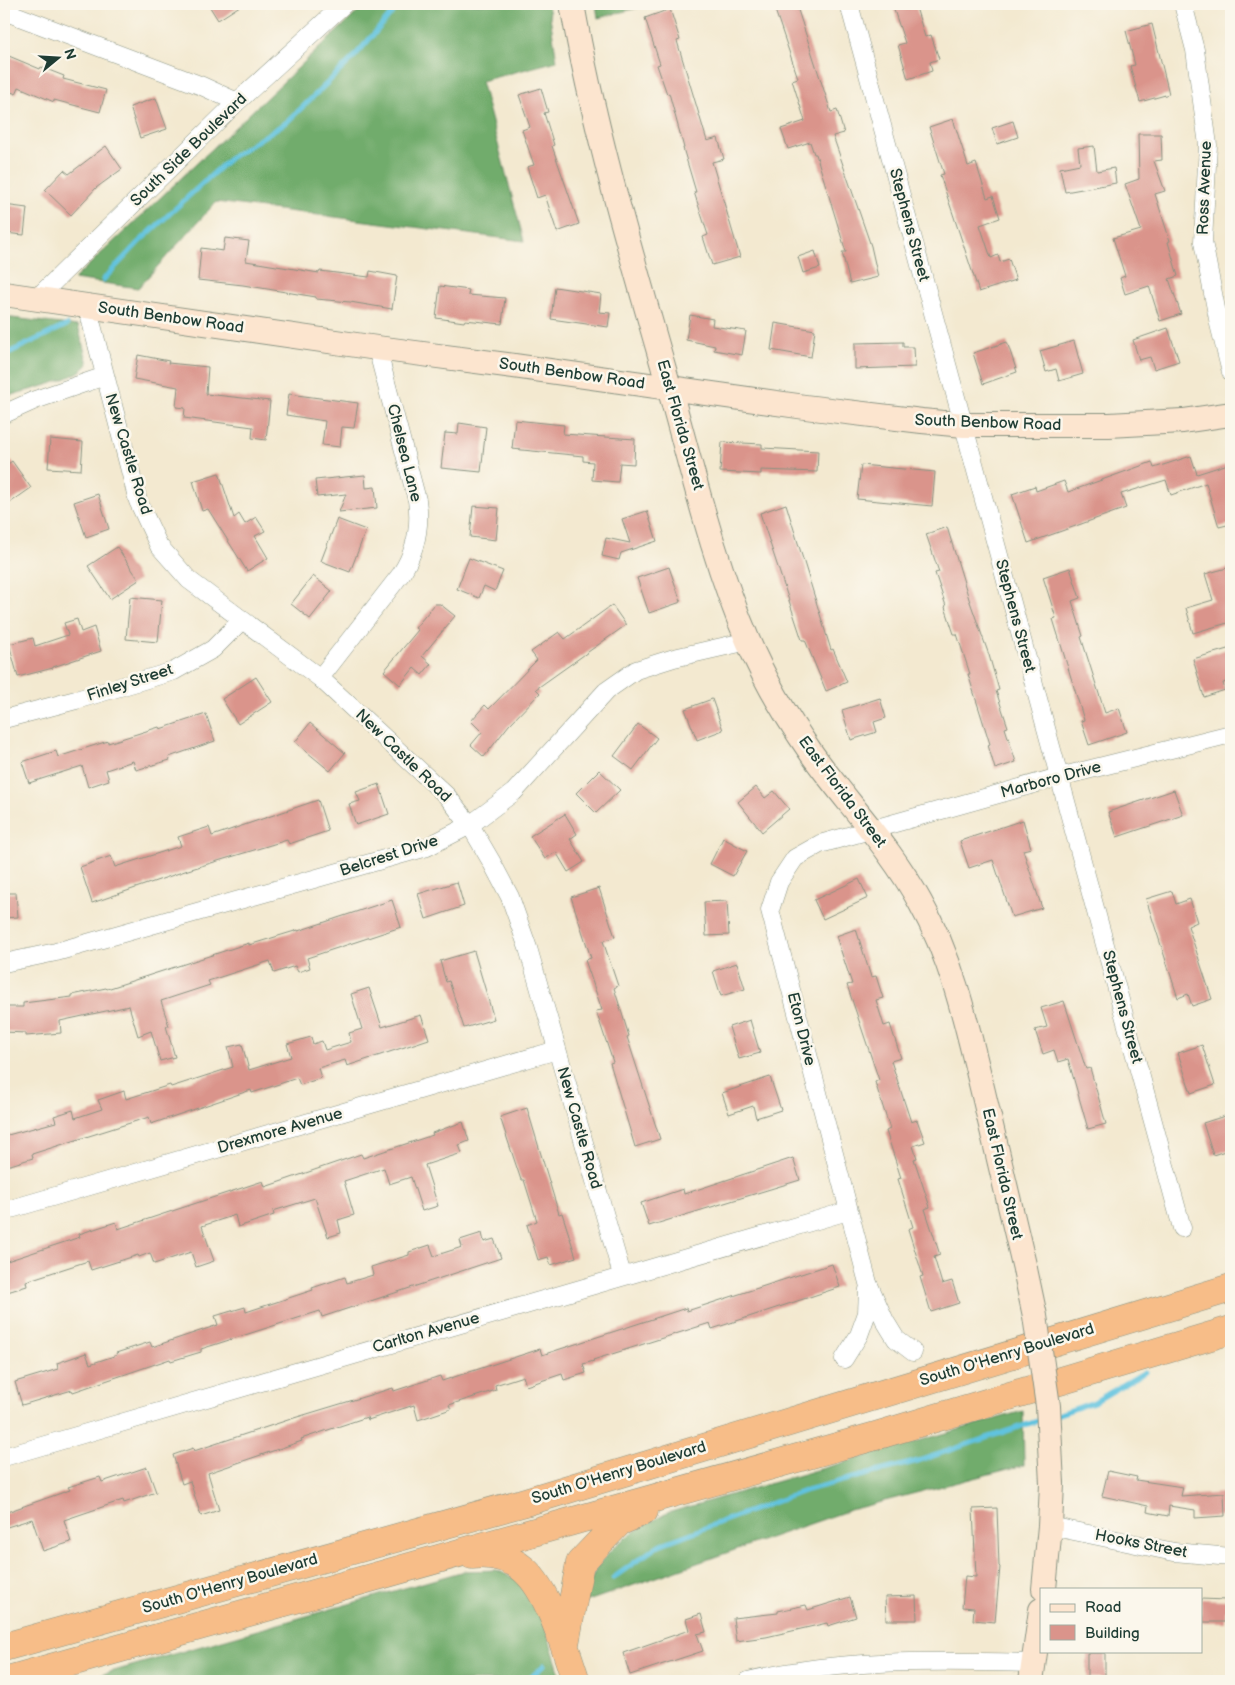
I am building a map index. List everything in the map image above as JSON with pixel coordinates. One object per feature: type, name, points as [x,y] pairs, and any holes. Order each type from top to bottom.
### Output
[{"type":"highway","name":"South O'Henry Boulevard","points":[[4,1647],[522,1503],[1231,1288]]},
{"type":"highway","name":"South O'Henry Boulevard","points":[[4,1681],[882,1434],[1231,1330]]},
{"type":"highway","points":[[565,1644],[580,1563],[618,1522],[705,1484]]},
{"type":"highway","points":[[438,1558],[481,1554],[505,1558],[527,1571],[540,1586],[565,1644],[576,1681]]},
{"type":"main road","name":"East Florida Street","points":[[572,4],[586,76],[599,129],[669,388],[724,580],[762,672],[787,717],[813,755],[872,830],[920,902],[944,951],[959,996],[1025,1268],[1035,1316],[1048,1406],[1052,1484],[1044,1588]]},
{"type":"main road","name":"South Benbow Road","points":[[4,294],[814,408],[964,425],[1109,425],[1183,421],[1231,414]]},
{"type":"main road","points":[[1032,1672],[1040,1617]]},
{"type":"street","name":"South Side Boulevard","points":[[36,299],[237,102],[344,4]]},
{"type":"street","name":"Stephens Street","points":[[849,4],[1182,1228]]},
{"type":"street","name":"Ross Avenue","points":[[1183,4],[1195,50],[1208,145],[1203,242],[1231,372]]},
{"type":"street","points":[[4,11],[193,83],[237,102]]},
{"type":"street","name":"New Castle Road","points":[[87,306],[138,501],[159,546],[189,580],[241,621],[320,678],[446,796],[470,825],[491,861],[510,897],[528,948],[622,1275]]},
{"type":"street","name":"Chelsea Lane","points":[[320,678],[401,574],[409,562],[417,537],[419,524],[417,500],[377,348]]},
{"type":"street","points":[[4,414],[35,400],[105,376]]},
{"type":"street","name":"Finley Street","points":[[4,719],[174,671],[213,649],[241,621]]},
{"type":"street","name":"Belcrest Drive","points":[[4,963],[56,952],[427,847],[470,825],[514,792],[606,691],[636,670],[674,658],[748,640]]},
{"type":"street","name":"Marboro Drive","points":[[872,830],[1059,778],[1231,734]]},
{"type":"street","name":"Eton Drive","points":[[872,830],[820,844],[795,858],[779,882],[770,910],[868,1283],[896,1340],[913,1352]]},
{"type":"street","name":"Drexmore Avenue","points":[[4,1211],[557,1050]]},
{"type":"street","name":"Carlton Avenue","points":[[4,1457],[622,1275],[848,1211]]},
{"type":"street","name":"Eton Drive","points":[[844,1358],[859,1335],[867,1313],[868,1283]]},
{"type":"street","name":"Hooks Street","points":[[1050,1526],[1174,1552],[1231,1557]]},
{"type":"street","points":[[748,1681],[782,1672],[870,1663],[963,1662],[1032,1672]]},
{"type":"green space","points":[[366,4],[548,4],[557,61],[481,81],[524,241],[216,202],[138,288],[74,279]]},
{"type":"green space","points":[[596,4],[653,4],[598,18]]},
{"type":"green space","points":[[4,317],[78,326],[88,364],[82,370],[62,380],[4,397]]},
{"type":"green space","points":[[1023,1411],[1024,1465],[850,1510],[585,1602],[590,1581],[607,1554],[635,1531],[667,1513]]},
{"type":"green space","points":[[497,1570],[520,1581],[537,1599],[562,1681],[79,1681],[464,1571]]},
{"type":"building","points":[[208,4],[243,4],[218,20]]},
{"type":"building","points":[[773,4],[796,4],[831,112],[837,110],[844,133],[833,136],[871,246],[878,277],[850,284],[842,252],[846,252],[816,154],[814,154],[810,142],[788,149],[781,129],[805,121],[792,80],[798,78]]},
{"type":"building","points":[[892,4],[915,4],[925,37],[931,35],[939,59],[930,62],[932,71],[908,79],[898,45],[905,43]]},
{"type":"building","points":[[670,9],[680,40],[677,41],[707,141],[718,138],[724,159],[712,162],[740,257],[712,265],[703,237],[708,235],[694,192],[696,192],[669,93],[667,94],[657,65],[660,64],[645,18]]},
{"type":"building","points":[[1152,24],[1169,94],[1140,102],[1130,66],[1135,65],[1126,31]]},
{"type":"building","points":[[4,54],[40,69],[41,67],[64,76],[63,79],[106,90],[100,112],[54,100],[54,102],[19,87],[16,94],[4,89]]},
{"type":"building","points":[[541,88],[548,112],[544,113],[554,145],[552,146],[579,224],[557,232],[545,195],[537,198],[527,167],[534,165],[522,130],[530,127],[519,95]]},
{"type":"building","points":[[156,98],[167,129],[140,138],[130,107]]},
{"type":"building","points":[[953,119],[968,166],[976,163],[987,198],[993,196],[1000,218],[980,225],[991,258],[998,255],[1000,262],[1009,259],[1016,280],[979,292],[940,175],[944,174],[929,127]]},
{"type":"building","points":[[1013,121],[1018,137],[997,144],[992,128]]},
{"type":"building","points":[[1138,134],[1161,134],[1162,160],[1154,161],[1165,191],[1155,194],[1170,241],[1168,242],[1178,276],[1169,279],[1181,314],[1160,321],[1149,286],[1125,294],[1120,278],[1125,276],[1113,238],[1141,230],[1125,184],[1139,179]]},
{"type":"building","points":[[106,146],[122,169],[96,188],[71,215],[45,190],[64,170],[69,174]]},
{"type":"building","points":[[1094,146],[1097,171],[1114,168],[1116,183],[1065,192],[1060,168],[1080,164],[1078,148]]},
{"type":"building","points":[[4,205],[27,208],[24,235],[4,233]]},
{"type":"building","points":[[225,238],[249,241],[246,261],[319,273],[320,271],[369,277],[370,271],[397,276],[392,309],[316,299],[316,297],[243,285],[198,280],[201,248],[223,251]]},
{"type":"building","points":[[815,251],[820,268],[803,273],[798,257]]},
{"type":"building","points":[[440,286],[469,290],[468,295],[505,298],[502,324],[436,318]]},
{"type":"building","points":[[555,287],[601,294],[599,312],[610,313],[608,327],[551,319]]},
{"type":"building","points":[[690,315],[713,319],[712,326],[746,331],[742,355],[714,350],[715,346],[686,340]]},
{"type":"building","points":[[775,323],[815,330],[811,357],[771,350]]},
{"type":"building","points":[[1168,328],[1179,361],[1154,369],[1150,357],[1139,360],[1133,340]]},
{"type":"building","points":[[1074,341],[1083,374],[1059,381],[1056,369],[1046,372],[1040,351]]},
{"type":"building","points":[[903,342],[903,347],[914,347],[915,367],[855,369],[855,343]]},
{"type":"building","points":[[1007,342],[1017,372],[983,384],[973,353]]},
{"type":"building","points":[[138,355],[169,361],[168,363],[208,367],[206,394],[270,401],[266,440],[252,438],[253,427],[184,418],[185,408],[176,407],[178,387],[134,379]]},
{"type":"building","points":[[289,394],[358,403],[354,428],[342,427],[340,447],[322,445],[325,421],[286,415]]},
{"type":"building","points":[[515,420],[564,425],[563,434],[635,439],[634,464],[620,463],[618,482],[592,480],[593,462],[583,461],[583,456],[512,449]]},
{"type":"building","points":[[459,423],[486,427],[481,472],[441,468],[445,433],[458,434]]},
{"type":"building","points":[[50,439],[83,442],[81,470],[48,468]]},
{"type":"building","points":[[722,442],[762,444],[762,448],[818,451],[817,472],[761,470],[761,474],[720,472]]},
{"type":"building","points":[[1191,456],[1197,474],[1228,464],[1231,475],[1231,524],[1219,527],[1206,483],[1171,495],[1166,480],[1121,494],[1126,508],[1028,543],[1012,494],[1035,486],[1036,491],[1064,481],[1068,492],[1152,462],[1154,468]]},
{"type":"building","points":[[12,461],[31,488],[4,507],[4,467]]},
{"type":"building","points":[[861,465],[935,472],[932,506],[857,499]]},
{"type":"building","points":[[219,473],[234,518],[239,514],[245,524],[256,517],[265,531],[255,536],[268,558],[247,571],[208,509],[202,511],[193,481]]},
{"type":"building","points":[[365,475],[366,488],[375,487],[377,508],[339,512],[346,494],[317,497],[315,480]]},
{"type":"building","points":[[98,494],[109,529],[86,537],[74,502]]},
{"type":"building","points":[[786,504],[831,650],[833,649],[847,682],[826,691],[805,640],[802,640],[760,513]]},
{"type":"building","points":[[473,506],[499,508],[496,540],[470,537]]},
{"type":"building","points":[[647,511],[657,541],[621,553],[619,560],[602,556],[606,538],[630,543],[622,519]]},
{"type":"building","points":[[337,519],[366,530],[350,572],[321,561]]},
{"type":"building","points":[[947,527],[969,599],[989,655],[999,690],[996,691],[1008,727],[1005,728],[1016,762],[995,769],[988,745],[990,744],[968,674],[970,674],[957,634],[954,634],[945,607],[935,573],[939,572],[926,534]]},
{"type":"building","points":[[117,547],[139,580],[110,599],[88,566]]},
{"type":"building","points":[[469,558],[503,571],[495,591],[484,586],[479,598],[457,589]]},
{"type":"building","points":[[669,567],[681,602],[649,613],[637,578]]},
{"type":"building","points":[[1231,567],[1231,622],[1193,633],[1186,608],[1213,600],[1205,574]]},
{"type":"building","points":[[1070,568],[1080,598],[1072,601],[1083,636],[1081,637],[1105,713],[1119,708],[1127,732],[1089,745],[1081,721],[1084,720],[1053,619],[1056,618],[1043,577]]},
{"type":"building","points":[[313,576],[332,591],[310,619],[291,604]]},
{"type":"building","points":[[130,597],[162,600],[158,642],[126,639]]},
{"type":"building","points":[[435,604],[440,604],[455,616],[422,656],[431,664],[422,675],[414,668],[400,685],[384,671],[418,630],[415,628]]},
{"type":"building","points":[[612,605],[626,625],[536,689],[540,693],[509,725],[484,757],[471,745],[482,732],[471,721],[485,705],[489,709],[537,660],[531,652],[559,632],[565,639]]},
{"type":"building","points":[[77,619],[81,632],[94,627],[101,651],[53,668],[18,677],[9,644],[33,638],[35,646],[68,635],[64,623]]},
{"type":"building","points":[[1231,648],[1231,680],[1223,683],[1225,690],[1204,697],[1193,659]]},
{"type":"building","points":[[256,677],[272,702],[238,724],[222,699]]},
{"type":"building","points":[[880,698],[886,718],[874,722],[877,732],[851,740],[842,710]]},
{"type":"building","points":[[712,699],[723,730],[697,740],[685,709]]},
{"type":"building","points":[[206,714],[215,741],[169,757],[170,760],[136,770],[133,761],[106,770],[109,780],[88,787],[82,766],[29,783],[22,762],[56,751],[58,757],[159,727],[160,729]]},
{"type":"building","points":[[310,723],[345,753],[330,771],[295,742]]},
{"type":"building","points":[[638,724],[657,738],[633,770],[614,756]]},
{"type":"building","points":[[599,770],[620,790],[596,813],[576,793]]},
{"type":"building","points":[[379,784],[389,814],[356,825],[349,804],[360,801],[356,792]]},
{"type":"building","points":[[756,787],[765,798],[774,791],[789,809],[762,832],[738,802]]},
{"type":"building","points":[[1174,790],[1183,815],[1117,837],[1108,812]]},
{"type":"building","points":[[318,800],[328,831],[289,844],[287,840],[188,870],[92,903],[80,867],[111,856],[115,867],[181,846],[178,837],[209,827],[212,836]]},
{"type":"building","points":[[565,814],[577,834],[570,839],[584,862],[568,872],[556,852],[545,859],[530,836]]},
{"type":"building","points":[[1023,820],[1031,848],[1023,850],[1042,908],[1012,917],[993,860],[969,868],[960,841]]},
{"type":"building","points":[[723,838],[747,851],[733,876],[710,864]]},
{"type":"building","points":[[859,879],[868,898],[823,919],[814,900]]},
{"type":"building","points":[[457,882],[464,906],[426,919],[418,894]]},
{"type":"building","points":[[599,888],[615,937],[603,941],[618,986],[614,988],[629,1036],[627,1037],[660,1139],[635,1147],[610,1063],[613,1062],[596,1011],[602,1010],[585,960],[591,958],[571,897]]},
{"type":"building","points":[[1172,891],[1176,904],[1190,899],[1197,922],[1188,926],[1212,999],[1192,1006],[1188,994],[1178,998],[1146,899]]},
{"type":"building","points":[[4,893],[16,893],[18,917],[4,918]]},
{"type":"building","points":[[392,900],[401,927],[307,958],[310,968],[298,972],[295,966],[274,973],[270,961],[208,981],[210,985],[161,1001],[169,1026],[166,1026],[175,1057],[160,1061],[151,1031],[138,1036],[129,1006],[60,1021],[61,1033],[26,1036],[26,1033],[4,1032],[4,1007],[23,1007],[23,1003],[72,997],[72,995],[107,989],[249,943],[249,945],[298,931]]},
{"type":"building","points":[[727,901],[729,935],[706,936],[704,902]]},
{"type":"building","points":[[856,929],[871,977],[876,976],[883,998],[876,1000],[884,1026],[890,1024],[901,1058],[891,1061],[911,1122],[917,1120],[925,1142],[913,1146],[917,1158],[914,1159],[930,1207],[925,1209],[940,1255],[934,1257],[942,1284],[952,1281],[959,1303],[931,1312],[920,1277],[923,1276],[908,1229],[913,1227],[898,1179],[901,1178],[886,1131],[890,1129],[875,1082],[879,1080],[847,985],[852,984],[836,936]]},
{"type":"building","points":[[474,951],[494,1019],[464,1028],[449,981],[446,982],[440,961]]},
{"type":"building","points":[[737,963],[745,989],[721,996],[713,971]]},
{"type":"building","points":[[369,988],[382,1027],[421,1015],[429,1039],[347,1066],[345,1060],[318,1068],[321,1078],[300,1085],[297,1078],[252,1093],[251,1090],[151,1124],[149,1117],[32,1154],[33,1158],[4,1167],[4,1136],[56,1122],[54,1116],[73,1110],[75,1118],[102,1109],[98,1100],[124,1091],[126,1099],[233,1067],[228,1047],[242,1044],[249,1070],[291,1057],[287,1044],[311,1037],[313,1044],[322,1041],[325,1050],[351,1042],[349,1033],[362,1029],[351,994]]},
{"type":"building","points":[[1064,1001],[1086,1069],[1090,1068],[1106,1124],[1088,1129],[1068,1059],[1058,1062],[1054,1050],[1043,1054],[1035,1030],[1047,1027],[1041,1008]]},
{"type":"building","points":[[750,1020],[760,1053],[739,1059],[729,1027]]},
{"type":"building","points":[[1202,1045],[1215,1085],[1191,1093],[1178,1053]]},
{"type":"building","points":[[770,1077],[781,1110],[756,1118],[753,1106],[729,1114],[722,1093]]},
{"type":"building","points":[[527,1108],[559,1214],[562,1213],[576,1257],[551,1265],[548,1257],[538,1260],[527,1225],[537,1221],[500,1117]]},
{"type":"building","points":[[1231,1114],[1231,1149],[1213,1155],[1203,1123]]},
{"type":"building","points":[[463,1122],[469,1141],[459,1145],[462,1153],[425,1165],[438,1206],[422,1211],[411,1177],[389,1184],[384,1168],[344,1181],[354,1215],[338,1220],[341,1233],[328,1237],[315,1198],[273,1211],[274,1215],[238,1227],[235,1215],[202,1226],[214,1261],[196,1267],[191,1252],[154,1264],[150,1253],[139,1257],[138,1255],[91,1270],[88,1261],[26,1281],[27,1286],[4,1293],[4,1262],[80,1237],[79,1234],[116,1222],[118,1229],[263,1181],[265,1187],[361,1154],[363,1158],[433,1135],[432,1133]]},
{"type":"building","points":[[793,1158],[800,1180],[649,1226],[641,1203],[683,1189],[684,1194]]},
{"type":"building","points":[[482,1233],[484,1242],[494,1239],[501,1258],[322,1317],[320,1311],[201,1349],[201,1352],[171,1361],[170,1359],[73,1392],[72,1390],[22,1405],[15,1382],[58,1369],[57,1363],[86,1353],[90,1364],[150,1342],[152,1347],[218,1325],[215,1316],[245,1307],[246,1312],[313,1290],[312,1288],[345,1277],[347,1283],[373,1275],[371,1267],[409,1255],[409,1252],[430,1245],[434,1256],[462,1247],[460,1240]]},
{"type":"building","points":[[832,1264],[840,1287],[712,1329],[710,1323],[593,1360],[583,1364],[586,1373],[564,1380],[562,1374],[526,1386],[523,1376],[495,1385],[496,1390],[449,1405],[451,1409],[418,1420],[414,1405],[368,1420],[367,1417],[208,1473],[219,1510],[201,1516],[190,1481],[182,1484],[173,1455],[193,1448],[194,1451],[393,1388],[394,1391],[440,1376],[442,1381],[540,1349],[542,1355],[686,1308],[687,1311]]},
{"type":"building","points":[[147,1467],[156,1492],[124,1503],[123,1500],[64,1520],[71,1542],[43,1551],[32,1519],[4,1528],[4,1513],[70,1490],[68,1487],[100,1477],[102,1482]]},
{"type":"building","points":[[1108,1471],[1137,1477],[1136,1480],[1183,1487],[1181,1496],[1224,1493],[1225,1516],[1195,1518],[1195,1510],[1169,1506],[1168,1516],[1147,1512],[1148,1506],[1102,1496]]},
{"type":"building","points":[[997,1508],[1000,1567],[995,1622],[973,1620],[974,1608],[962,1607],[965,1576],[976,1577],[973,1509]]},
{"type":"building","points":[[916,1596],[917,1620],[886,1620],[885,1597]]},
{"type":"building","points":[[850,1597],[856,1617],[828,1626],[827,1623],[766,1637],[736,1641],[733,1618],[778,1613],[778,1611],[806,1605],[808,1610]]},
{"type":"building","points":[[1202,1599],[1226,1600],[1225,1622],[1202,1622]]},
{"type":"building","points":[[701,1614],[706,1632],[697,1634],[703,1651],[630,1675],[623,1653],[689,1630],[686,1619]]},
{"type":"building","points":[[1087,1653],[1105,1653],[1105,1678],[1087,1678]]},
{"type":"waterway","points":[[103,280],[138,243],[230,158],[288,121],[353,58],[400,4]]},
{"type":"waterway","points":[[4,355],[67,325]]},
{"type":"waterway","points":[[1056,1415],[1094,1402],[1145,1372]]},
{"type":"waterway","points":[[613,1578],[659,1545],[807,1490],[918,1461],[1043,1419]]},
{"type":"waterway","points":[[527,1681],[544,1665]]}]
